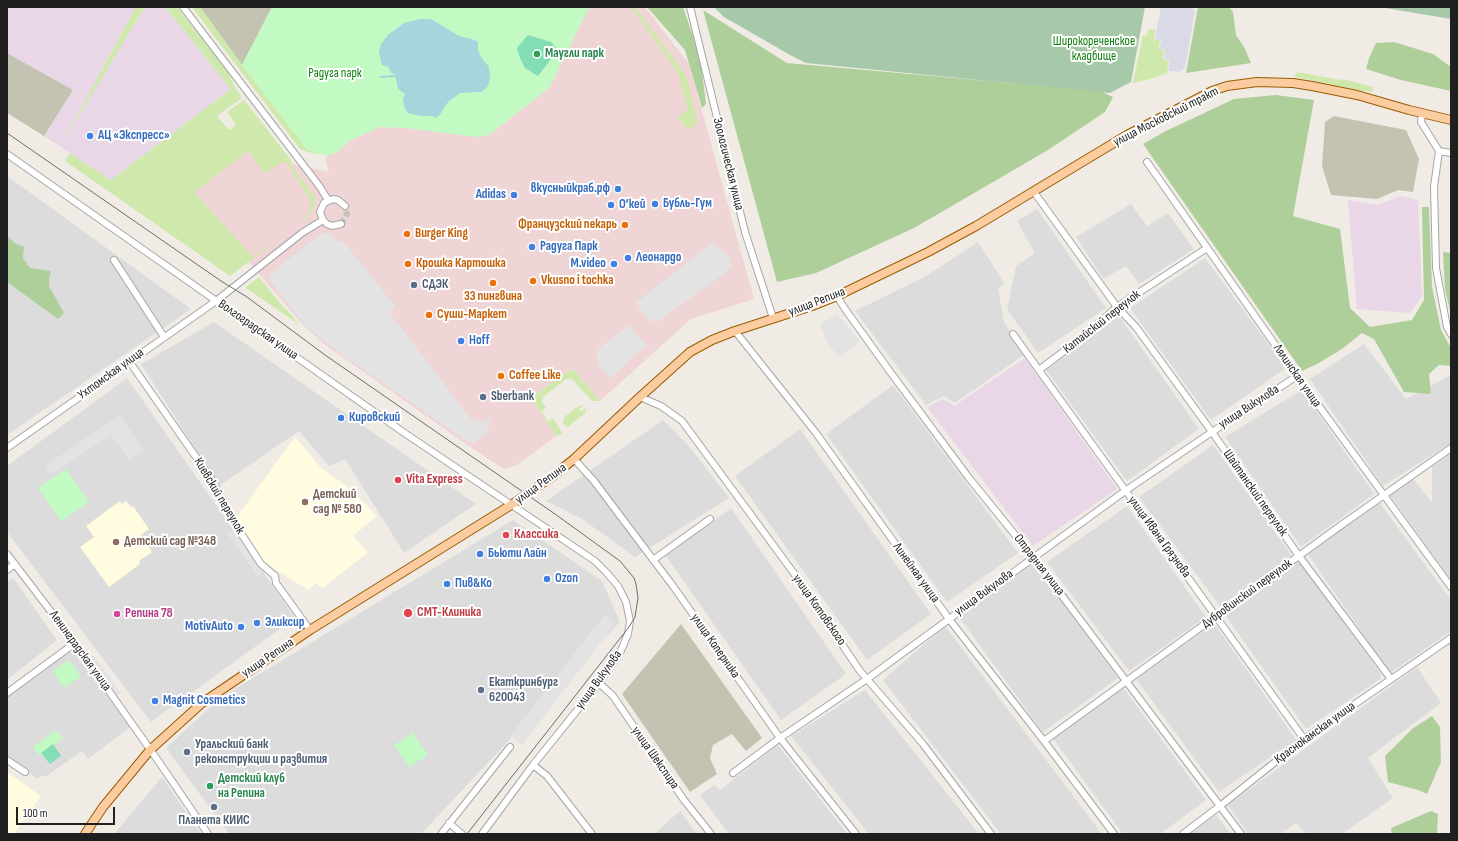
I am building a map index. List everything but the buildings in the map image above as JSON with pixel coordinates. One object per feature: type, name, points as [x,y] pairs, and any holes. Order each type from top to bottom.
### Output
[{"type":"main road","name":"улица Московский тракт","points":[[1034,192],[1127,135],[1212,91],[1227,86],[1257,82],[1293,83],[1357,95],[1451,120]]},
{"type":"main road","name":"улица Репина","points":[[85,834],[102,807],[150,750],[202,703],[310,630],[511,505],[553,476],[574,459],[690,352],[712,340],[735,331],[812,306],[837,296],[928,252],[1034,192]]},
{"type":"street","points":[[183,7],[320,187],[328,200]]},
{"type":"street","name":"Зоологическая улица","points":[[690,7],[745,232],[773,318]]},
{"type":"street","points":[[1422,113],[1421,122],[1439,151],[1434,187],[1436,268],[1447,326],[1451,334]]},
{"type":"street","points":[[1439,151],[1451,153]]},
{"type":"street","name":"Волгоградская улица","points":[[7,154],[511,505]]},
{"type":"street","name":"Лялинская улица","points":[[1147,162],[1297,376],[1451,587]]},
{"type":"street","name":"Шайтанский переулок","points":[[1034,192],[1116,307],[1136,327],[1299,556],[1391,679]]},
{"type":"street","points":[[341,224],[332,226],[323,220],[320,212],[324,203],[328,200],[338,200],[345,206]]},
{"type":"street","name":"Ухтомская улица","points":[[7,448],[216,300],[302,233],[323,220]]},
{"type":"street","name":"Катайский переулок","points":[[1039,370],[1080,339],[1116,307],[1207,248]]},
{"type":"street","points":[[114,260],[164,336]]},
{"type":"street","name":"Отрадная улица","points":[[837,296],[965,472],[1033,557],[1241,834]]},
{"type":"street","name":"Линейная улица","points":[[735,331],[816,433],[949,619],[1114,834]]},
{"type":"street","name":"улица Ивана Грязнова","points":[[1013,334],[1304,739]]},
{"type":"street","name":"Киевский переулок","points":[[129,361],[212,480],[235,524],[252,551],[261,564],[275,576],[276,583],[310,630]]},
{"type":"street","name":"улица Викулова","points":[[733,773],[780,738],[867,679],[1125,491],[1297,376]]},
{"type":"street","name":"улица Котовского","points":[[640,397],[661,406],[682,421],[793,572],[867,679],[923,744],[991,834]]},
{"type":"street","name":"Дубровинский переулок","points":[[1044,741],[1128,682],[1383,495],[1451,448]]},
{"type":"street","name":"улица Коперника","points":[[574,459],[594,481],[653,560],[780,738],[856,834]]},
{"type":"street","name":"улица Викулова","points":[[482,834],[533,765],[599,683],[620,653],[628,634],[630,621],[629,611],[618,586],[595,561],[511,505]]},
{"type":"street","points":[[653,560],[710,520]]},
{"type":"street","name":"Ленинградская улица","points":[[7,554],[75,643],[208,834]]},
{"type":"street","points":[[7,570],[15,564]]},
{"type":"street","name":"Краснокамская улица","points":[[1183,834],[1304,739],[1451,638]]},
{"type":"street","points":[[7,693],[75,643]]},
{"type":"street","name":"улица Шекспира","points":[[599,683],[612,696],[684,800],[711,834]]},
{"type":"street","points":[[441,834],[510,747]]},
{"type":"street","points":[[7,760],[25,772]]},
{"type":"street","points":[[533,765],[547,776],[592,834]]},
{"type":"street","points":[[449,823],[462,834]]},
{"type":"shaded area","points":[[7,7],[136,7],[66,136],[145,7],[165,7],[231,89],[111,180],[44,136],[73,90],[7,53]]},
{"type":"shaded area","points":[[200,7],[272,7],[242,65]]},
{"type":"shaded area","name":"Радуга Парк","points":[[589,7],[645,7],[689,64],[754,299],[691,319],[600,401],[574,370],[570,370],[534,396],[533,401],[556,436],[517,465],[504,469],[463,442],[324,344],[302,324],[189,192],[266,133],[290,163],[329,172],[326,156],[337,152],[349,141],[380,127],[489,135],[549,88]]},
{"type":"shaded area","points":[[1161,7],[1190,7],[1195,10],[1185,68],[1179,72],[1168,71],[1170,60],[1164,59],[1165,50],[1159,49],[1161,40],[1155,38]]},
{"type":"shaded area","points":[[7,53],[73,90],[44,136],[7,113]]},
{"type":"shaded area","points":[[1334,116],[1406,130],[1419,159],[1413,192],[1398,190],[1377,199],[1331,195],[1322,166],[1325,122]]},
{"type":"shaded area","points":[[7,176],[191,309],[7,435]]},
{"type":"shaded area","points":[[1401,196],[1418,200],[1422,296],[1410,313],[1357,309],[1348,200],[1378,205]]},
{"type":"shaded area","points":[[1131,204],[1147,226],[1168,213],[1194,249],[1139,284],[1126,266],[1103,279],[1076,237]]},
{"type":"shaded area","points":[[1037,209],[1106,308],[1038,353],[1007,309],[1016,266],[1035,253],[1017,221]]},
{"type":"shaded area","points":[[322,233],[327,233],[332,236],[338,243],[342,240],[396,307],[389,312],[471,419],[480,422],[491,419],[487,433],[474,443],[465,440],[326,343],[303,323],[269,279],[270,274]]},
{"type":"shaded area","points":[[713,242],[728,256],[732,265],[728,271],[657,322],[648,320],[636,303]]},
{"type":"shaded area","points":[[978,242],[1005,284],[998,288],[1004,322],[1025,354],[955,403],[944,396],[926,405],[855,311],[928,275]]},
{"type":"shaded area","points":[[1205,258],[1286,368],[1211,420],[1130,308]]},
{"type":"shaded area","points":[[837,314],[859,340],[856,346],[839,357],[827,343],[820,324]]},
{"type":"shaded area","points":[[1119,316],[1199,429],[1127,481],[1046,370]]},
{"type":"shaded area","points":[[214,322],[476,504],[404,553],[345,459],[329,466],[299,431],[219,486],[141,364]]},
{"type":"shaded area","points":[[629,325],[647,345],[610,378],[599,365],[596,356],[599,348]]},
{"type":"shaded area","points":[[1364,344],[1406,399],[1451,375],[1451,443],[1383,486],[1310,379]]},
{"type":"shaded area","points":[[1025,358],[1117,489],[1033,546],[927,407],[943,399],[954,406]]},
{"type":"shaded area","points":[[127,378],[295,618],[151,722],[7,532],[7,466]]},
{"type":"shaded area","points":[[893,385],[1018,553],[947,602],[826,434]]},
{"type":"shaded area","points":[[1302,390],[1374,494],[1301,547],[1225,437]]},
{"type":"shaded area","points":[[120,415],[144,451],[129,460],[111,435],[51,474],[45,466]]},
{"type":"shaded area","points":[[663,420],[688,445],[729,498],[635,557],[582,519],[546,501]]},
{"type":"shaded area","points":[[800,429],[931,614],[867,660],[735,476]]},
{"type":"shaded area","name":"Детский сад № 580","points":[[295,437],[321,468],[348,487],[377,516],[353,536],[368,552],[323,588],[316,583],[308,590],[264,562],[236,518]]},
{"type":"shaded area","points":[[1213,445],[1292,556],[1220,606],[1139,497]]},
{"type":"shaded area","points":[[1451,453],[1451,580],[1389,494],[1413,479],[1432,502],[1432,467]]},
{"type":"shaded area","name":"Детский сад №348","points":[[120,501],[122,504],[126,501],[131,507],[133,506],[149,529],[141,535],[152,552],[139,561],[140,564],[109,587],[80,547],[94,537],[86,526]]},
{"type":"shaded area","points":[[1379,502],[1451,600],[1451,631],[1390,673],[1307,553]]},
{"type":"shaded area","points":[[1127,506],[1206,617],[1129,671],[1047,562]]},
{"type":"shaded area","points":[[731,508],[846,674],[781,720],[666,556]]},
{"type":"shaded area","points":[[513,520],[602,581],[620,622],[421,834],[229,834],[166,748],[220,698]]},
{"type":"shaded area","points":[[233,529],[264,573],[258,577],[227,533]]},
{"type":"shaded area","points":[[1299,561],[1381,674],[1380,679],[1306,729],[1225,615]]},
{"type":"shaded area","points":[[1034,563],[1118,678],[1043,732],[959,617]]},
{"type":"shaded area","points":[[13,578],[57,640],[7,680],[7,581]]},
{"type":"shaded area","points":[[605,614],[615,624],[522,745],[511,735]]},
{"type":"shaded area","points":[[1214,623],[1296,740],[1219,792],[1136,679]]},
{"type":"shaded area","points":[[681,624],[762,738],[746,751],[732,734],[713,745],[710,758],[717,774],[690,792],[622,694]]},
{"type":"shaded area","points":[[945,626],[1102,834],[1001,834],[883,680]]},
{"type":"shaded area","points":[[72,648],[130,727],[88,759],[82,751],[48,775],[36,778],[7,756],[7,695]]},
{"type":"shaded area","points":[[93,655],[121,693],[117,696],[89,657]]},
{"type":"shaded area","points":[[1417,667],[1441,703],[1368,758],[1393,798],[1342,834],[1306,834],[1296,823],[1280,834],[1248,834],[1228,805]]},
{"type":"shaded area","points":[[1122,686],[1206,800],[1160,834],[1123,834],[1052,737]]},
{"type":"shaded area","points":[[865,690],[979,834],[869,834],[791,736]]},
{"type":"shaded area","points":[[778,745],[847,834],[729,834],[700,795],[714,785],[720,790]]},
{"type":"shaded area","points":[[7,772],[41,796],[14,834],[7,834]]},
{"type":"shaded area","points":[[162,777],[201,834],[114,834]]},
{"type":"shaded area","points":[[680,811],[697,834],[654,834]]},
{"type":"shaded area","points":[[1216,815],[1231,834],[1190,834]]},
{"type":"green space","points":[[136,7],[145,7],[60,147]]},
{"type":"green space","points":[[165,7],[177,7],[228,72],[242,98],[217,116],[229,130],[236,125],[227,112],[244,100],[291,160],[291,165],[315,197],[314,208],[305,219],[304,217],[309,212],[311,201],[285,161],[264,173],[248,151],[194,192],[253,257],[266,247],[267,248],[230,276],[65,161],[70,153],[111,180],[231,89]]},
{"type":"green space","points":[[192,7],[200,7],[242,65],[307,149],[320,154],[314,154],[300,149]]},
{"type":"green space","name":"Радуга парк","points":[[272,7],[589,7],[549,88],[489,135],[476,137],[406,128],[380,127],[349,141],[337,152],[326,156],[307,149],[242,65]]},
{"type":"green space","points":[[631,7],[635,7],[686,75],[697,120],[693,127],[686,128],[678,117],[688,110],[678,73]]},
{"type":"green space","points":[[647,7],[683,7],[700,56],[706,104],[702,108],[685,50]]},
{"type":"green space","name":"Широкореченское кладбище","points":[[714,7],[1145,7],[1131,82],[1110,93],[806,63],[724,17]]},
{"type":"green space","points":[[1198,7],[1229,7],[1233,12],[1236,35],[1245,49],[1251,63],[1186,73]]},
{"type":"green space","points":[[1379,7],[1451,7],[1451,19]]},
{"type":"green space","points":[[703,10],[787,63],[1100,91],[1113,97],[1105,112],[1048,150],[914,228],[816,273],[777,282]]},
{"type":"green space","points":[[1148,29],[1155,30],[1154,39],[1160,40],[1158,49],[1164,51],[1163,59],[1169,61],[1167,73],[1133,83],[1143,35],[1147,36]]},
{"type":"green space","name":"Маугли парк","points":[[528,35],[551,42],[558,50],[538,76],[525,68],[517,48]]},
{"type":"green space","points":[[1394,42],[1433,54],[1451,67],[1451,91],[1401,80],[1366,69],[1376,43]]},
{"type":"green space","points":[[1298,72],[1340,80],[1343,79],[1373,87],[1373,90],[1372,92],[1363,91],[1295,77],[1294,75]]},
{"type":"green space","points":[[1276,95],[1314,100],[1293,216],[1340,229],[1350,308],[1370,327],[1412,320],[1424,300],[1422,207],[1429,207],[1432,287],[1441,330],[1451,348],[1451,366],[1439,365],[1429,374],[1431,394],[1404,392],[1374,339],[1362,333],[1342,349],[1302,371],[1143,144],[1166,131],[1234,99]]},
{"type":"green space","points":[[7,236],[16,244],[24,247],[23,258],[30,268],[51,271],[49,286],[64,313],[58,319],[7,282]]},
{"type":"green space","points":[[1443,252],[1451,253],[1451,315],[1445,289]]},
{"type":"green space","points":[[259,277],[300,325],[247,289],[246,287]]},
{"type":"green space","points":[[570,370],[574,370],[600,401],[592,401],[571,379],[566,379],[543,397],[542,402],[546,408],[541,411],[548,421],[553,418],[563,434],[556,436],[533,401],[534,396]]},
{"type":"green space","points":[[584,405],[579,409],[581,412],[586,408],[585,413],[568,427],[565,426],[563,423],[564,417],[579,406]]},
{"type":"green space","points":[[66,469],[89,502],[61,521],[38,488]]},
{"type":"green space","points":[[69,660],[81,676],[64,688],[53,671]]},
{"type":"green space","points":[[1432,716],[1440,727],[1441,762],[1427,794],[1388,782],[1385,756],[1412,729]]},
{"type":"green space","points":[[56,730],[63,739],[39,755],[33,747]]},
{"type":"green space","points":[[413,733],[428,755],[409,767],[394,745]]},
{"type":"green space","points":[[53,744],[61,756],[50,764],[41,753]]},
{"type":"green space","points":[[1431,811],[1438,814],[1437,834],[1392,834],[1391,828]]},
{"type":"water","points":[[420,19],[431,19],[459,36],[478,42],[478,50],[481,57],[489,67],[490,78],[488,86],[484,90],[480,92],[460,93],[448,102],[436,118],[432,116],[421,116],[408,113],[405,109],[403,99],[405,94],[398,89],[395,74],[391,73],[389,67],[382,65],[379,52],[381,44],[388,35],[404,23]]},
{"type":"waterway","points":[[381,77],[395,76]]},
{"type":"tunnel","points":[[341,224],[347,214],[345,206]]},
{"type":"tram line","points":[[7,133],[221,281],[247,297],[325,355],[555,514],[620,561],[634,578],[638,598],[635,617],[629,627],[467,834]]},
{"type":"place","name":"Маугли парк","points":[[537,54]]},
{"type":"place","name":"АЦ «Экспресс»","points":[[90,136]]},
{"type":"place","name":"вкусныйкраб.рф","points":[[618,189]]},
{"type":"place","name":"Adidas","points":[[514,195]]},
{"type":"place","name":"Бубль-Гум","points":[[655,204]]},
{"type":"place","name":"О’кей","points":[[611,205]]},
{"type":"place","name":"Французский пекарь","points":[[625,225]]},
{"type":"place","name":"Burger King","points":[[407,234]]},
{"type":"place","name":"Радуга Парк","points":[[532,247]]},
{"type":"place","name":"Леонардо","points":[[628,258]]},
{"type":"place","name":"Крошка Картошка","points":[[408,264]]},
{"type":"place","name":"M.video","points":[[614,264]]},
{"type":"place","name":"Vkusno i tochka","points":[[533,281]]},
{"type":"place","name":"33 пингвина","points":[[493,283]]},
{"type":"place","name":"СДЭК","points":[[414,285]]},
{"type":"place","name":"Суши-Маркет","points":[[429,315]]},
{"type":"place","name":"Hoff","points":[[461,341]]},
{"type":"place","name":"Coffee Like","points":[[501,376]]},
{"type":"place","name":"Sberbank","points":[[483,397]]},
{"type":"place","name":"Кировский","points":[[341,418]]},
{"type":"place","name":"Vita Express","points":[[398,480]]},
{"type":"place","name":"Детский сад № 580","points":[[305,502]]},
{"type":"place","name":"Классика","points":[[506,535]]},
{"type":"place","name":"Детский сад №348","points":[[116,542]]},
{"type":"place","name":"Бьюти Лайн","points":[[480,554]]},
{"type":"place","name":"Ozon","points":[[547,579]]},
{"type":"place","name":"Пив&Ко","points":[[447,584]]},
{"type":"place","name":"СМТ-Клиника","points":[[408,613]]},
{"type":"place","name":"Репина 78","points":[[117,614]]},
{"type":"place","name":"Эликсир","points":[[257,623]]},
{"type":"place","name":"MotivAuto","points":[[241,627]]},
{"type":"place","name":"Екаткринбург 620043","points":[[481,690]]},
{"type":"place","name":"Magnit Cosmetics","points":[[155,701]]},
{"type":"place","name":"Уральский банк реконструкции и развития","points":[[187,752]]},
{"type":"place","name":"Детский клуб на Репина","points":[[210,786]]},
{"type":"place","name":"Планета КИИС","points":[[214,807]]}]
